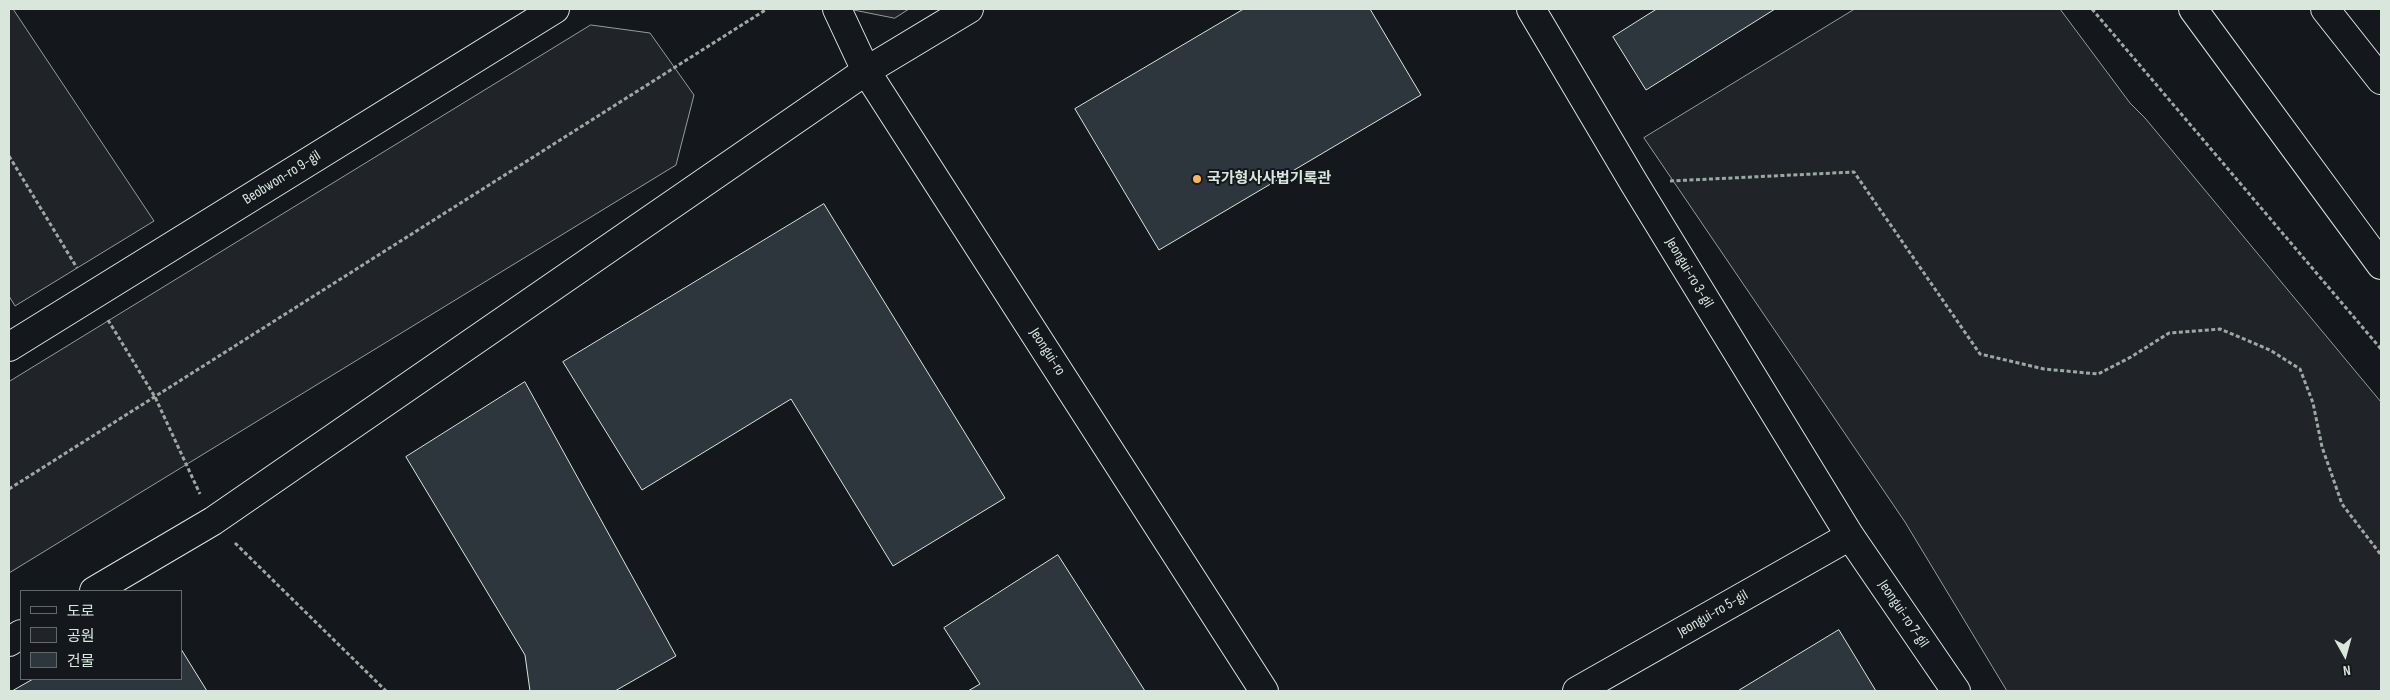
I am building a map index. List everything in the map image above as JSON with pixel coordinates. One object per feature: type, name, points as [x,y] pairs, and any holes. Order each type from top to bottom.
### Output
[{"type":"street","name":"Beobwon-ro 9-gil","points":[[9,347],[554,9]]},
{"type":"street","name":"Jeongui-ro","points":[[837,9],[866,71],[1264,691]]},
{"type":"street","points":[[96,590],[213,521],[866,71],[969,9]]},
{"type":"street","name":"Jeongui-ro 3-gil","points":[[1531,9],[1634,183],[1850,536]]},
{"type":"street","points":[[2193,9],[2381,265]]},
{"type":"street","points":[[2325,9],[2381,80]]},
{"type":"street","name":"Jeongui-ro 5-gil","points":[[1577,691],[1850,536]]},
{"type":"street","name":"Jeongui-ro 7-gil","points":[[1850,536],[1956,691]]},
{"type":"street","points":[[9,642],[20,635]]},
{"type":"path","points":[[9,489],[767,9]]},
{"type":"path","points":[[2092,9],[2381,349]]},
{"type":"path","points":[[1634,183],[1854,172],[1980,354],[2044,369],[2098,374],[2131,357],[2169,333],[2220,329],[2270,350],[2300,369],[2313,403],[2322,447],[2342,504],[2381,555]]},
{"type":"path","points":[[155,397],[213,521],[386,691]]},
{"type":"green space","points":[[9,9],[13,9],[154,221],[15,306],[9,296]]},
{"type":"green space","points":[[849,9],[909,9],[895,18]]},
{"type":"green space","points":[[1855,9],[2060,9],[2130,103],[2145,118],[2381,402],[2381,691],[2007,691],[1905,522],[1644,138]]},
{"type":"green space","points":[[591,25],[650,33],[694,95],[676,165],[9,573],[9,382]]},
{"type":"building","name":"국가형사사법기록관","points":[[1244,9],[1370,9],[1421,95],[1159,250],[1075,109]]},
{"type":"building","points":[[1657,9],[1775,9],[1646,90],[1613,37]]},
{"type":"building","points":[[824,204],[1005,498],[893,566],[791,399],[642,490],[563,362]]},
{"type":"building","points":[[525,382],[676,656],[615,691],[530,691],[525,655],[406,457]]},
{"type":"building","points":[[1058,555],[1145,691],[968,691],[980,684],[944,628]]},
{"type":"building","points":[[1839,630],[1876,691],[1738,691]]},
{"type":"building","points":[[182,651],[207,691],[12,691],[31,680],[182,680]]},
{"type":"place","name":"국가형사사법기록관","points":[[1197,179]]}]
